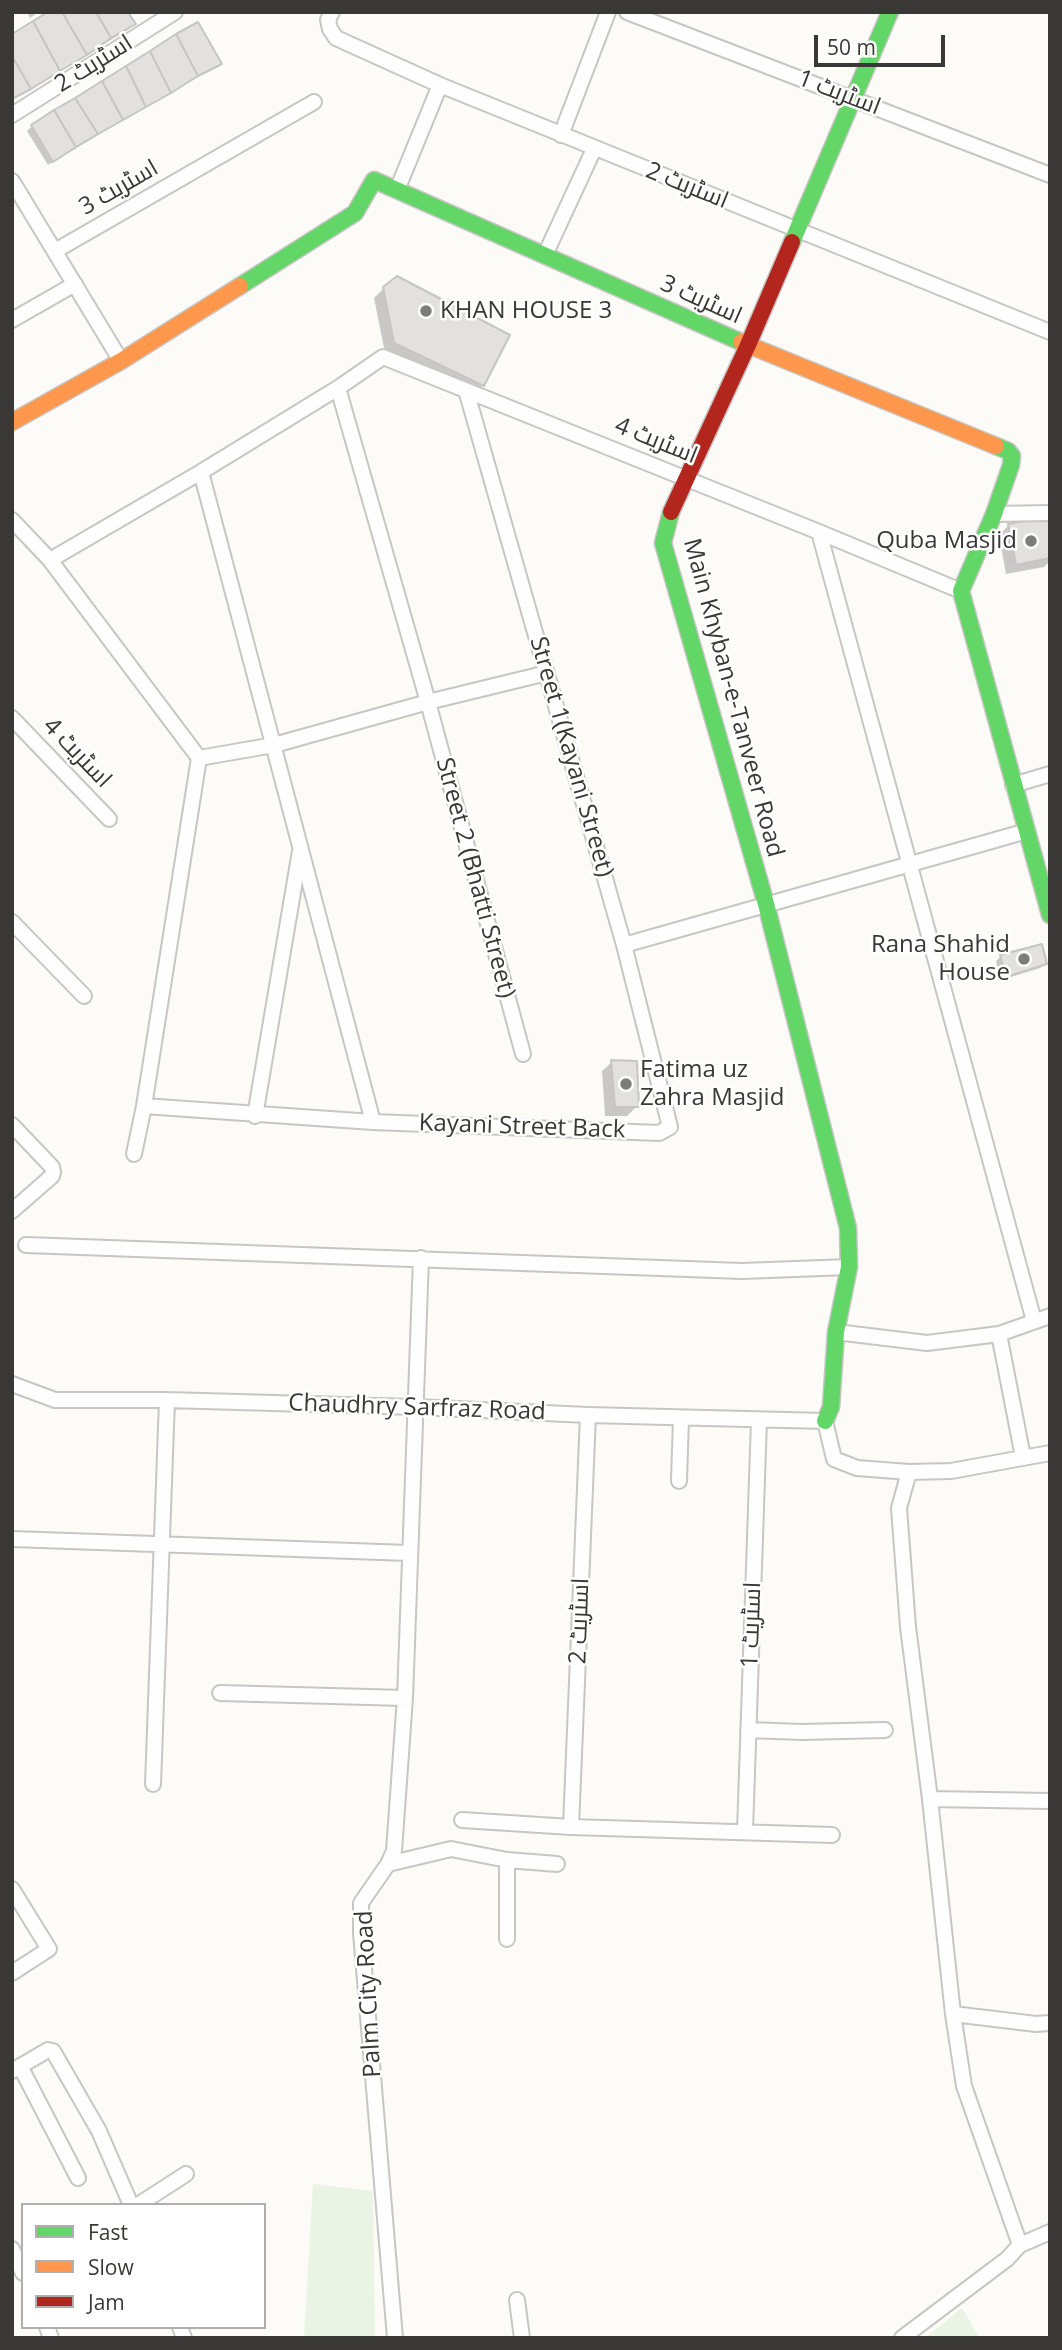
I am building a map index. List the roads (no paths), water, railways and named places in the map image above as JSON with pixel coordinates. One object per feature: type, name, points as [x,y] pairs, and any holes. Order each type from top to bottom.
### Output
[{"type":"street","name":"اسٹریٹ 2","points":[[12,115],[176,12]]},
{"type":"street","name":"اسٹریٹ 2","points":[[332,12],[328,20],[336,38],[440,85],[1050,332]]},
{"type":"street","points":[[561,135],[608,12]]},
{"type":"street","name":"اسٹریٹ 1","points":[[627,12],[1050,175]]},
{"type":"street","name":"Main Khyban-e-Tanveer Road","points":[[825,1422],[831,1408],[836,1339],[849,1267],[848,1228],[766,904],[663,543],[668,518],[748,345],[890,12]]},
{"type":"street","points":[[397,190],[440,85]]},
{"type":"street","name":"اسٹریٹ 3","points":[[55,251],[314,102]]},
{"type":"street","points":[[545,256],[594,149]]},
{"type":"street","name":"اسٹریٹ 3","points":[[121,360],[355,213],[374,180],[748,345],[1008,451],[1012,457],[1012,465],[994,514]]},
{"type":"street","points":[[12,181],[18,201],[55,251],[121,360],[12,422]]},
{"type":"street","points":[[12,320],[75,284]]},
{"type":"street","name":"اسٹریٹ 4","points":[[338,388],[383,357],[819,531],[961,591]]},
{"type":"street","points":[[50,560],[338,388]]},
{"type":"street","name":"Street 2 (Bhatti Street)","points":[[338,388],[428,702],[523,1054]]},
{"type":"street","name":"Street 1(Kayani Street)","points":[[466,390],[624,945],[670,1127]]},
{"type":"street","points":[[201,472],[373,1122]]},
{"type":"street","points":[[1050,513],[994,514],[961,591],[1050,915]]},
{"type":"street","points":[[12,520],[50,560],[199,758],[144,1107],[134,1154]]},
{"type":"street","points":[[819,531],[1034,1321]]},
{"type":"street","points":[[199,758],[274,745],[428,702],[547,673]]},
{"type":"street","name":"اسٹریٹ 4","points":[[12,718],[109,819]]},
{"type":"street","points":[[1013,785],[1050,774]]},
{"type":"street","points":[[624,945],[1027,831]]},
{"type":"street","points":[[255,1116],[301,846]]},
{"type":"street","points":[[12,922],[85,996]]},
{"type":"street","name":"Kayani Street Back","points":[[144,1107],[373,1122],[659,1133],[670,1127]]},
{"type":"street","points":[[12,1125],[52,1167],[52,1176],[12,1211]]},
{"type":"street","points":[[26,1245],[742,1271],[849,1267]]},
{"type":"street","name":"Palm City Road","points":[[395,2338],[361,1933],[361,1903],[394,1851],[405,1698],[421,1258]]},
{"type":"street","points":[[836,1339],[927,1343],[999,1334],[1050,1316]]},
{"type":"street","points":[[999,1334],[1023,1457]]},
{"type":"street","name":"Chaudhry Sarfraz Road","points":[[12,1384],[55,1400],[415,1406],[588,1415],[825,1422]]},
{"type":"street","points":[[153,1784],[167,1400]]},
{"type":"street","name":"اسٹریٹ 2","points":[[571,1828],[588,1415]]},
{"type":"street","points":[[679,1481],[681,1418]]},
{"type":"street","name":"اسٹریٹ 1","points":[[745,1831],[759,1420]]},
{"type":"street","points":[[825,1422],[834,1459],[857,1468],[909,1472],[951,1471],[1050,1453]]},
{"type":"street","points":[[909,1472],[899,1508],[908,1627],[930,1798],[953,2014],[964,2086],[1020,2245]]},
{"type":"street","points":[[12,1539],[409,1553]]},
{"type":"street","points":[[220,1693],[405,1698]]},
{"type":"street","points":[[748,1730],[885,1730]]},
{"type":"street","points":[[930,1798],[1050,1801]]},
{"type":"street","points":[[462,1820],[571,1828],[832,1835]]},
{"type":"street","points":[[388,1864],[451,1849],[507,1860],[557,1864]]},
{"type":"street","points":[[507,1860],[507,1939]]},
{"type":"street","points":[[12,1889],[49,1950],[12,1973]]},
{"type":"street","points":[[953,2014],[1050,2024]]},
{"type":"street","points":[[78,2178],[16,2068],[48,2050],[53,2051],[99,2131],[130,2203]]},
{"type":"street","points":[[141,2203],[186,2174]]},
{"type":"street","points":[[902,2338],[1007,2259],[1020,2245],[1050,2232]]},
{"type":"street","points":[[12,2249],[21,2269]]},
{"type":"street","points":[[517,2300],[522,2338]]},
{"type":"place","name":"KHAN HOUSE 3","points":[[426,311]]},
{"type":"place","name":"Quba Masjid","points":[[1031,541]]},
{"type":"place","name":"Rana Shahid House","points":[[1024,959]]},
{"type":"place","name":"Fatima uz Zahra Masjid","points":[[626,1084]]}]
